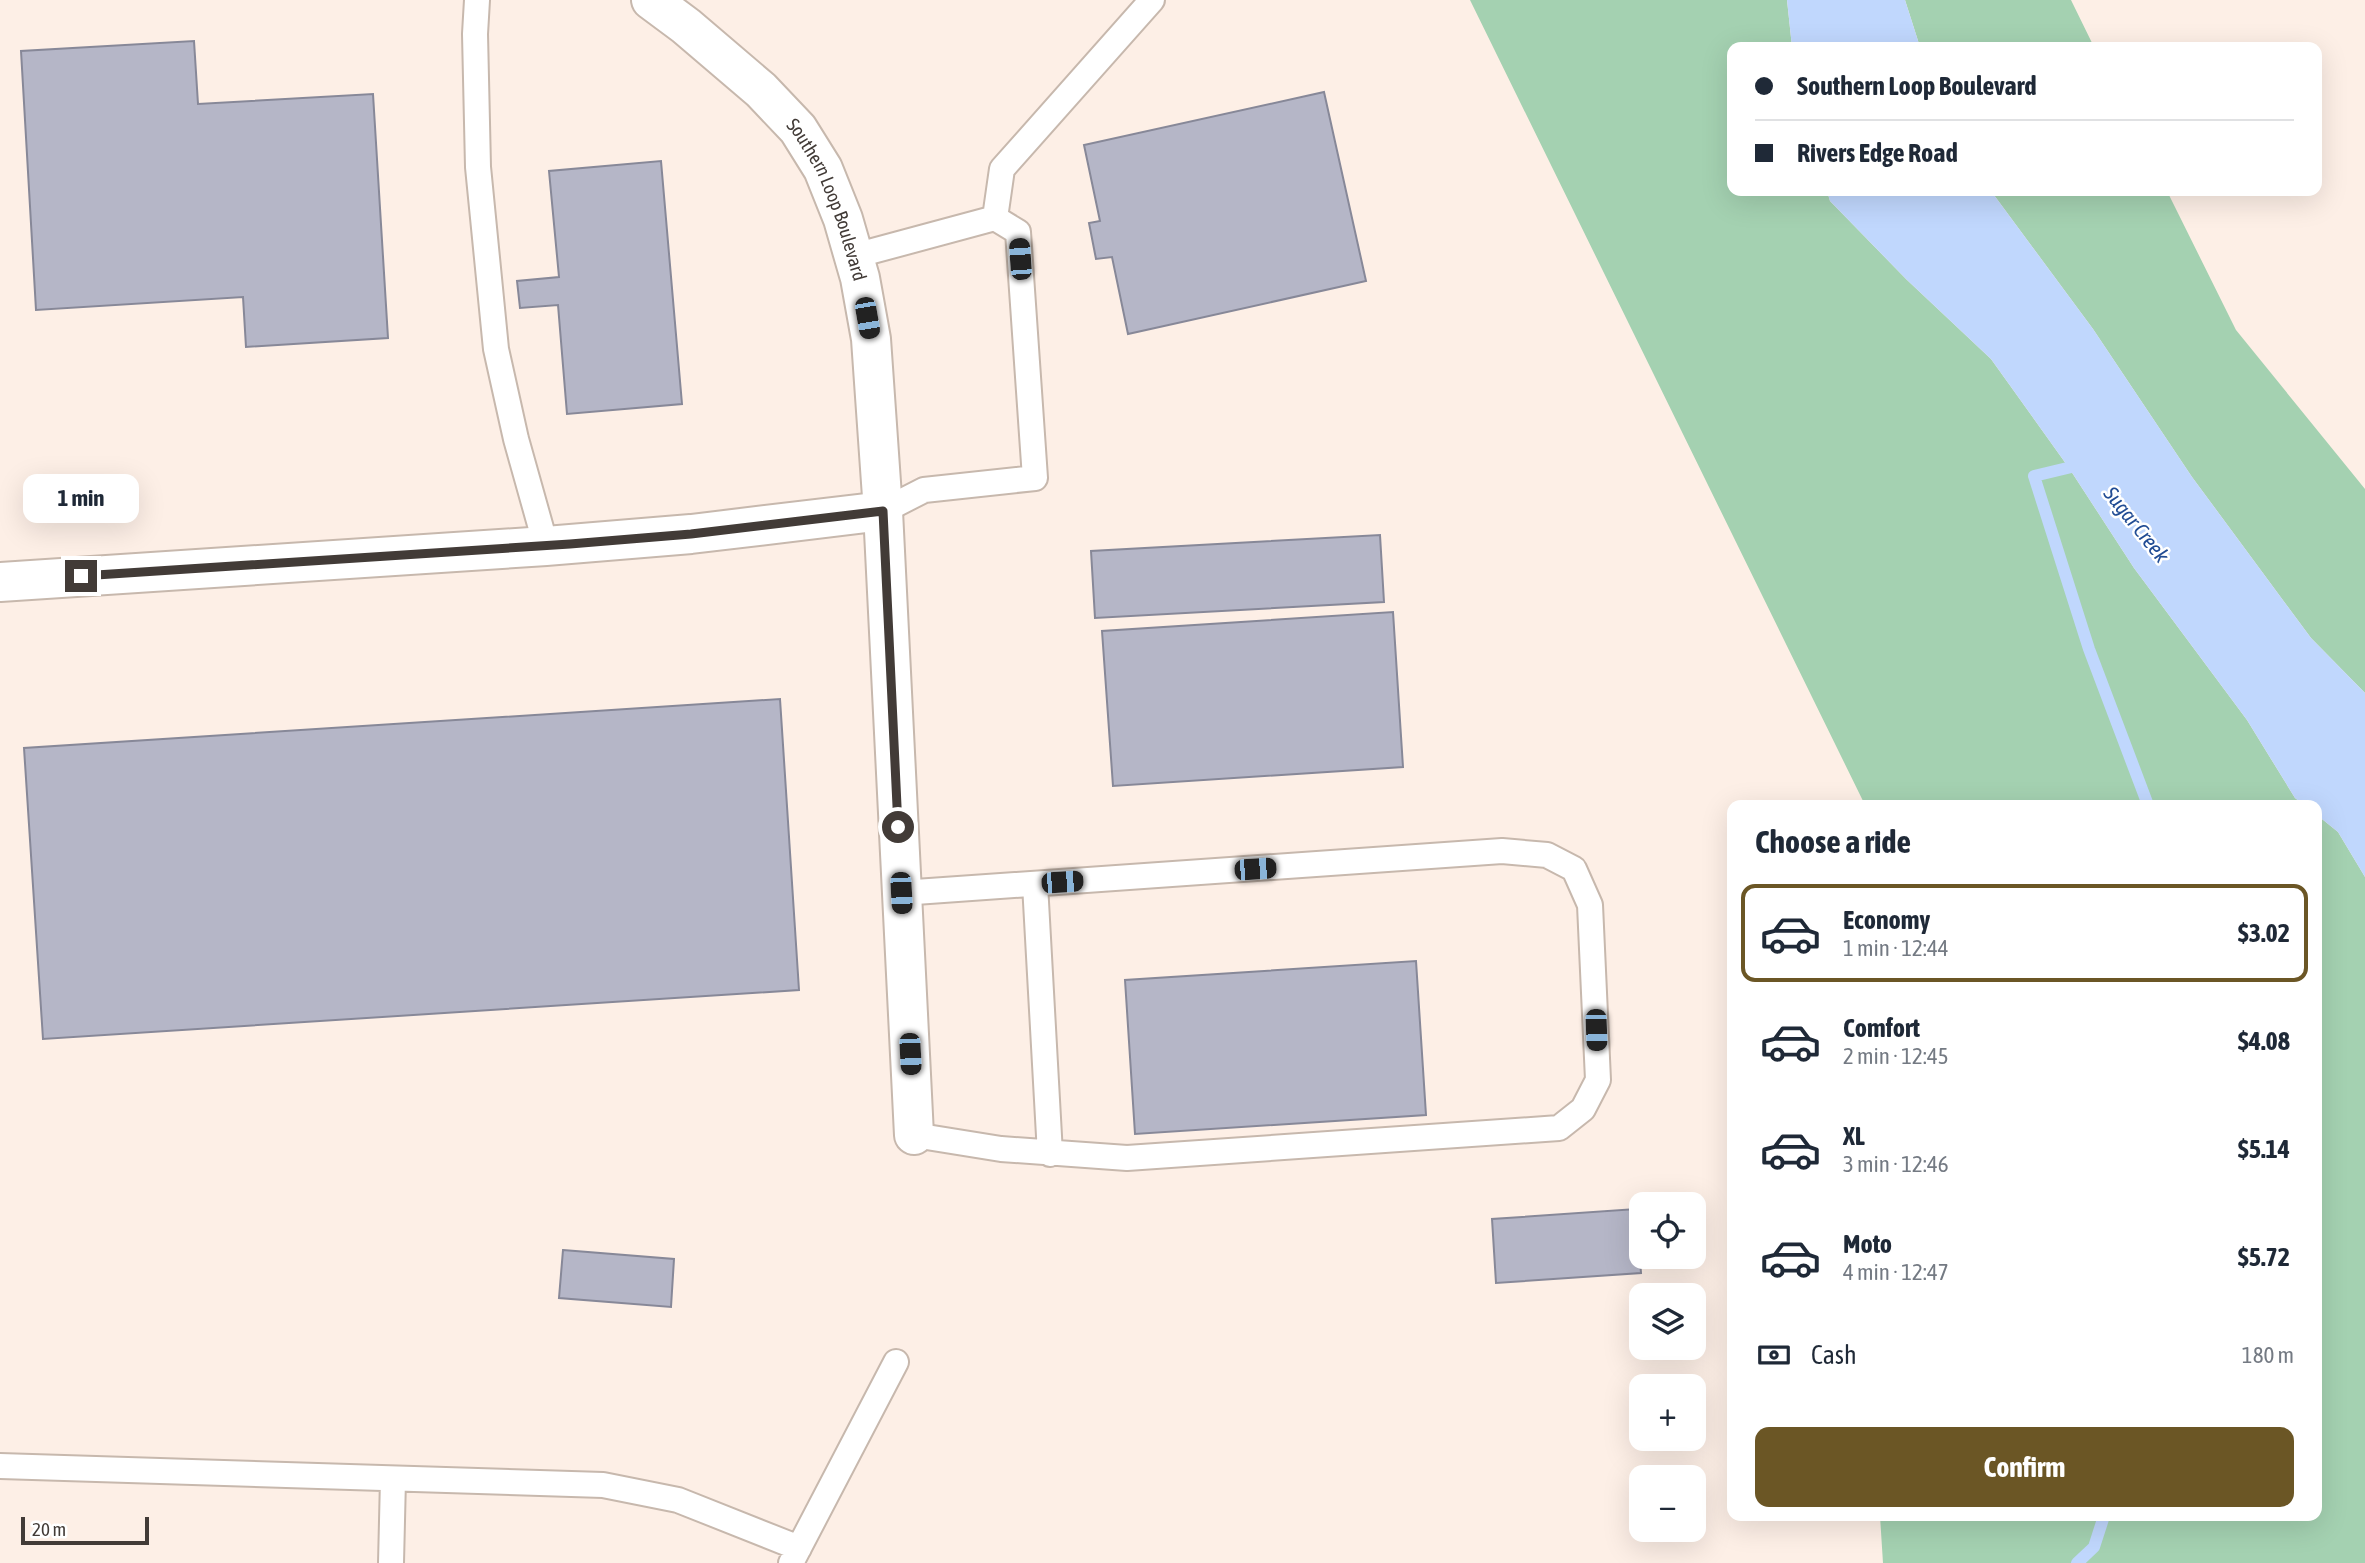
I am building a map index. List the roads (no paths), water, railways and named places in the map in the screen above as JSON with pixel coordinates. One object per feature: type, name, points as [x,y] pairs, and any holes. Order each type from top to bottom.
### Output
[{"type":"street","name":"Southern Loop Boulevard","points":[[651,0],[761,90],[798,129],[823,169],[843,219],[860,278],[871,339],[883,511],[914,1135]]},
{"type":"street","points":[[0,582],[691,534],[883,511]]},
{"type":"lane","points":[[477,0],[475,34],[478,167],[496,349],[516,439],[546,545]]},
{"type":"lane","points":[[995,218],[1002,169],[1152,0]]},
{"type":"lane","points":[[854,256],[995,218],[1018,232],[1035,478],[923,490],[883,511]]},
{"type":"lane","points":[[901,893],[1502,852],[1547,855],[1574,869],[1590,905],[1598,1080],[1583,1109],[1559,1128],[1127,1158],[1001,1149],[914,1135]]},
{"type":"lane","points":[[1035,884],[1050,1154]]},
{"type":"lane","points":[[0,1466],[603,1485],[678,1500],[795,1555],[896,1362]]},
{"type":"lane","points":[[391,1563],[393,1479]]},
{"type":"water","points":[[1787,0],[1905,0],[1918,42],[1791,42]]},
{"type":"water","name":"Sugar Creek","points":[[1828,196],[1995,196],[2093,329],[2192,477],[2311,638],[2365,693],[2365,877],[2338,832],[2322,819],[2322,800],[2295,798],[2247,720],[2134,568],[2069,468],[1991,359],[1906,279],[1830,201]]},
{"type":"waterway","points":[[2084,464],[2034,476],[2089,649],[2146,800]]},
{"type":"waterway","points":[[2077,1563],[2094,1547],[2102,1521]]}]
